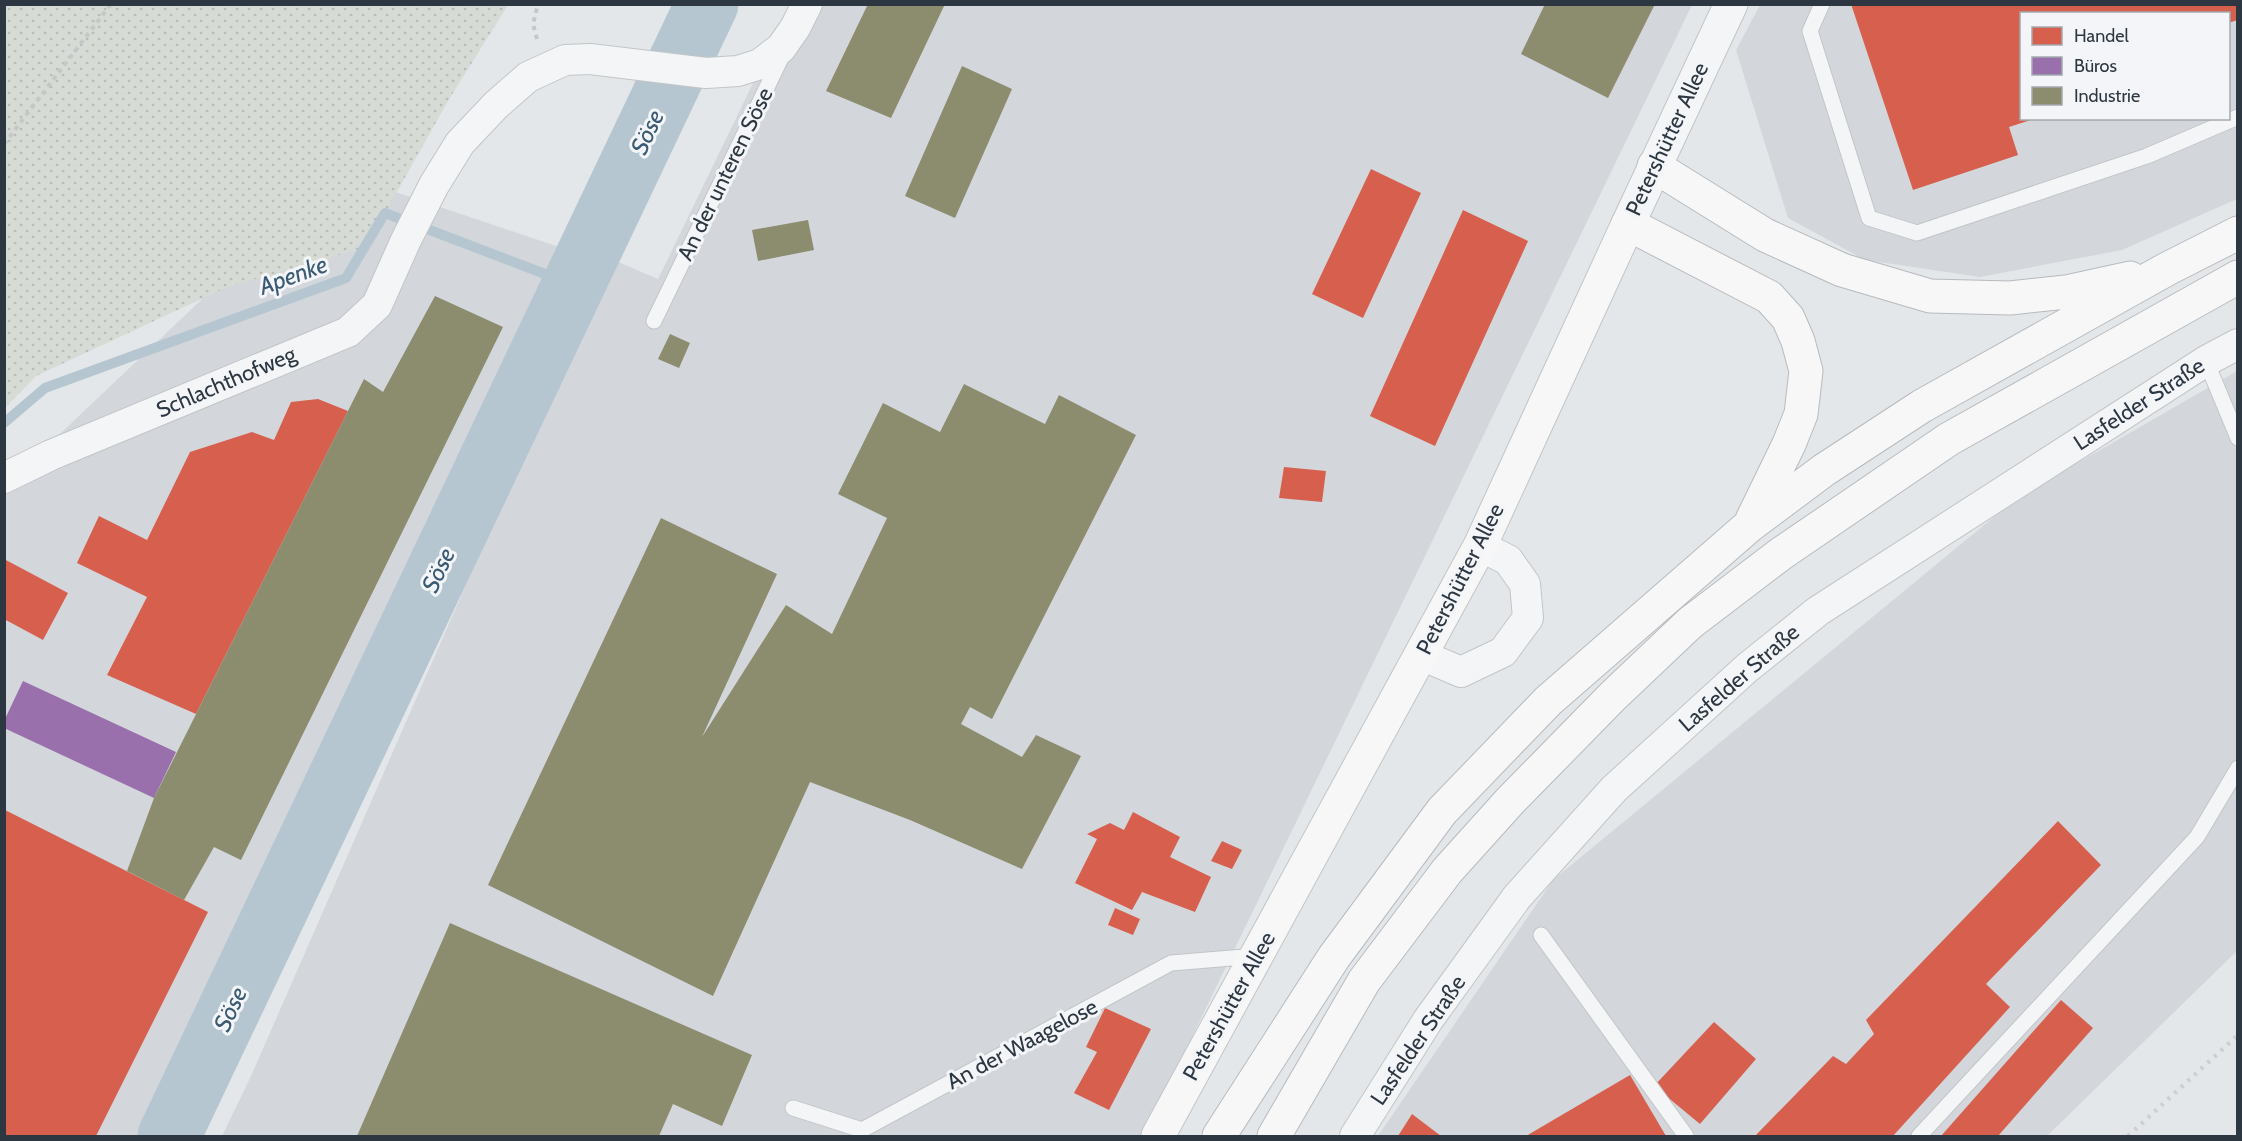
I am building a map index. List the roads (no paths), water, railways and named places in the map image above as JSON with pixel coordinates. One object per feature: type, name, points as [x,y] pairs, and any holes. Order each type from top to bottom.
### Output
[{"type":"main road","points":[[1654,166],[1765,235],[1842,270],[1930,296],[2010,298],[2066,292],[2167,269]]},
{"type":"main road","points":[[1628,224],[1769,297],[1788,318],[1798,341],[1806,371],[1801,414],[1749,526]]},
{"type":"main road","name":"Petershütter Allee","points":[[1158,1137],[1480,546],[1628,224]]},
{"type":"main road","points":[[1219,1137],[1334,957],[1442,811],[1548,701],[1749,526],[1824,470],[1922,406],[2167,269],[2238,233]]},
{"type":"main road","points":[[1274,1137],[1365,981],[1447,871],[1510,801],[1612,696],[1690,623],[1782,553],[1949,439],[2238,277]]},
{"type":"street","name":"Petershütter Allee","points":[[1628,224],[1731,4]]},
{"type":"street","name":"An der unteren Söse","points":[[434,185],[460,143],[496,105],[528,77],[565,60],[590,59],[706,73],[738,71],[760,64],[780,48],[801,16]]},
{"type":"street","name":"Schlachthofweg","points":[[4,478],[51,455],[348,332],[377,305],[434,185]]},
{"type":"street","name":"Lasfelder Straße","points":[[1355,1137],[1428,1020],[1517,897],[1614,789],[1747,668],[1818,611],[2206,361],[2238,344]]},
{"type":"street","points":[[1421,656],[1461,672],[1503,652],[1528,618],[1525,584],[1508,560],[1480,546]]},
{"type":"lane","points":[[1822,4],[1810,32],[1869,218],[1917,233],[2147,156],[2238,117]]},
{"type":"lane","name":"An der unteren Söse","points":[[654,321],[801,16]]},
{"type":"lane","points":[[2206,361],[2238,438]]},
{"type":"lane","points":[[1919,1137],[2197,837],[2238,768]]},
{"type":"lane","points":[[1541,935],[1686,1137]]},
{"type":"lane","name":"An der Waagelose","points":[[793,1108],[862,1130],[1171,963],[1256,956]]},
{"type":"waterway","name":"Söse","points":[[169,1136],[707,4]]},
{"type":"waterway","name":"Apenke","points":[[4,423],[45,388],[346,278],[385,213],[574,285]]},
{"type":"railway","points":[[2128,1136],[2238,1035]]}]
